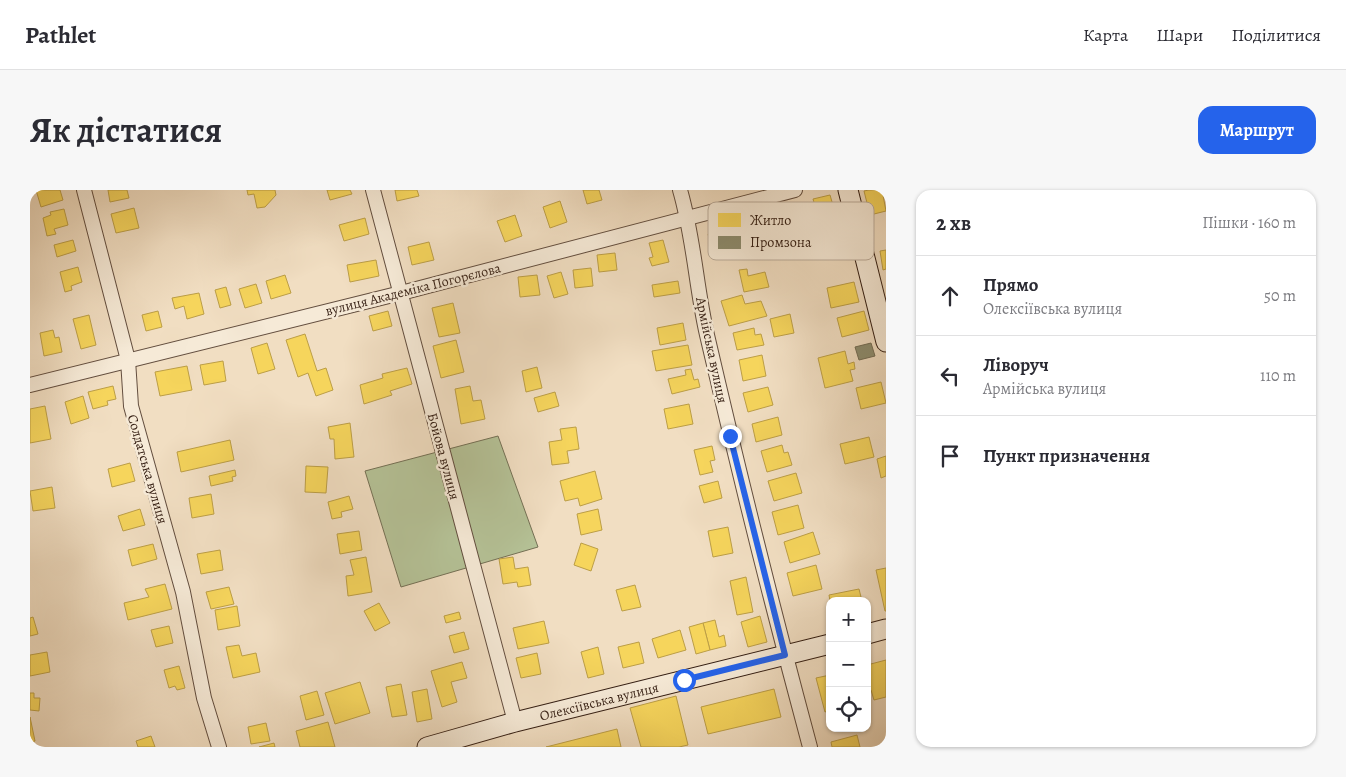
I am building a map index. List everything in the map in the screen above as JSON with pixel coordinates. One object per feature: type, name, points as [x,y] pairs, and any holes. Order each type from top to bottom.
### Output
[{"type":"street","name":"Солдатська вулиця","points":[[84,190],[128,360],[131,406],[183,592],[204,698],[219,747]]},
{"type":"street","name":"Бойова вулиця","points":[[373,190],[515,722]]},
{"type":"street","name":"Армійська вулиця","points":[[680,190],[688,217],[707,334],[785,655],[810,747]]},
{"type":"street","name":"вулиця Академіка Погорєлова","points":[[747,202],[795,190]]},
{"type":"street","name":"вулиця Академіка Погорєлова","points":[[30,385],[401,293],[708,212]]},
{"type":"street","points":[[866,260],[886,342]]},
{"type":"street","points":[[871,633],[886,630]]},
{"type":"street","name":"Олексіївська вулиця","points":[[427,747],[515,722],[826,645]]},
{"type":"green space","points":[[498,436],[538,547],[401,587],[365,471]]},
{"type":"building: Житло","points":[[36,190],[60,190],[63,200],[41,207]]},
{"type":"building: Житло","points":[[108,190],[127,190],[129,198],[110,202]]},
{"type":"building: Житло","points":[[247,190],[275,190],[276,195],[265,207],[257,208],[254,194],[248,195]]},
{"type":"building: Житло","points":[[327,190],[350,190],[352,194],[330,200]]},
{"type":"building: Житло","points":[[395,190],[417,190],[419,196],[397,201]]},
{"type":"building: Житло","points":[[583,190],[599,190],[602,200],[587,204]]},
{"type":"building: Житло","points":[[882,190],[886,211],[874,214],[874,202],[867,202],[864,191]]},
{"type":"building: Житло","points":[[830,195],[832,202],[814,202],[813,199]]},
{"type":"building: Житло","points":[[560,201],[567,222],[550,228],[543,207]]},
{"type":"building: Житло","points":[[134,208],[139,228],[116,233],[111,214]]},
{"type":"building: Житло","points":[[64,209],[68,225],[54,229],[56,234],[47,236],[43,218],[51,215],[50,212]]},
{"type":"building: Житло","points":[[515,215],[522,236],[505,242],[497,221]]},
{"type":"building: Житло","points":[[365,218],[369,234],[344,241],[339,225]]},
{"type":"building: Житло","points":[[73,240],[76,251],[57,257],[54,245]]},
{"type":"building: Житло","points":[[663,240],[669,262],[652,266],[649,258],[653,257],[649,243]]},
{"type":"building: Житло","points":[[429,242],[434,260],[412,265],[408,247]]},
{"type":"building: Житло","points":[[886,250],[886,269],[883,270],[880,251]]},
{"type":"building: Житло","points":[[615,253],[617,270],[599,272],[597,255]]},
{"type":"building: Житло","points":[[376,260],[379,276],[350,282],[347,265]]},
{"type":"building: Житло","points":[[78,267],[82,282],[71,286],[72,290],[65,292],[60,272]]},
{"type":"building: Житло","points":[[591,268],[593,286],[575,288],[573,270]]},
{"type":"building: Житло","points":[[747,269],[748,276],[765,272],[769,287],[744,292],[739,270]]},
{"type":"building: Житло","points":[[561,272],[568,294],[554,298],[547,276]]},
{"type":"building: Житло","points":[[285,275],[291,293],[271,299],[266,281]]},
{"type":"building: Житло","points":[[537,275],[540,295],[520,297],[518,277]]},
{"type":"building: Житло","points":[[678,281],[680,293],[654,297],[652,285]]},
{"type":"building: Житло","points":[[854,282],[859,302],[831,308],[827,288]]},
{"type":"building: Житло","points":[[256,284],[262,303],[245,308],[239,289]]},
{"type":"building: Житло","points":[[226,287],[231,305],[220,308],[215,290]]},
{"type":"building: Житло","points":[[199,293],[204,314],[187,319],[184,306],[175,309],[172,298]]},
{"type":"building: Житло","points":[[742,295],[745,304],[761,301],[767,316],[729,326],[721,301]]},
{"type":"building: Житло","points":[[453,303],[460,333],[439,337],[432,308]]},
{"type":"building: Житло","points":[[158,311],[162,327],[146,331],[142,315]]},
{"type":"building: Житло","points":[[388,311],[392,326],[373,331],[369,316]]},
{"type":"building: Житло","points":[[864,311],[869,330],[842,337],[837,318]]},
{"type":"building: Житло","points":[[790,314],[794,333],[774,337],[770,319]]},
{"type":"building: Житло","points":[[89,315],[96,345],[81,349],[73,319]]},
{"type":"building: Житло","points":[[683,323],[686,340],[660,345],[657,328]]},
{"type":"building: Житло","points":[[754,328],[755,335],[761,334],[764,345],[737,350],[733,333]]},
{"type":"building: Житло","points":[[53,330],[55,338],[59,337],[62,352],[44,356],[40,333]]},
{"type":"building: Житло","points":[[305,334],[317,371],[326,368],[333,390],[316,396],[308,373],[298,377],[286,340]]},
{"type":"building: Житло","points":[[456,340],[464,372],[441,378],[433,346]]},
{"type":"building: Житло","points":[[267,343],[275,369],[258,374],[251,348]]},
{"type":"building: Житло","points":[[688,345],[692,365],[656,371],[652,351]]},
{"type":"building: Житло","points":[[845,351],[848,364],[854,362],[855,369],[850,370],[853,381],[825,388],[818,358]]},
{"type":"building: Житло","points":[[762,355],[766,376],[743,381],[739,360]]},
{"type":"building: Житло","points":[[223,361],[226,381],[204,385],[200,365]]},
{"type":"building: Житло","points":[[187,366],[192,390],[160,396],[155,372]]},
{"type":"building: Житло","points":[[537,367],[542,388],[526,392],[522,371]]},
{"type":"building: Житло","points":[[407,368],[412,384],[390,391],[392,395],[364,404],[360,385],[383,378],[382,374]]},
{"type":"building: Житло","points":[[691,369],[694,380],[698,379],[700,387],[672,394],[668,379],[686,375],[685,370]]},
{"type":"building: Житло","points":[[881,382],[886,403],[861,409],[856,388]]},
{"type":"building: Житло","points":[[113,386],[116,399],[107,401],[108,405],[93,409],[88,392]]},
{"type":"building: Житло","points":[[470,386],[473,401],[481,400],[485,419],[461,424],[455,389]]},
{"type":"building: Житло","points":[[768,387],[773,405],[748,412],[743,393]]},
{"type":"building: Житло","points":[[555,392],[559,406],[538,412],[534,398]]},
{"type":"building: Житло","points":[[83,396],[89,418],[71,424],[65,402]]},
{"type":"building: Житло","points":[[689,404],[693,424],[668,429],[664,409]]},
{"type":"building: Житло","points":[[45,406],[51,439],[30,443],[30,409]]},
{"type":"building: Житло","points":[[778,417],[782,435],[756,442],[752,424]]},
{"type":"building: Житло","points":[[350,423],[354,457],[335,459],[334,439],[330,439],[328,427]]},
{"type":"building: Житло","points":[[576,427],[579,449],[567,451],[569,463],[552,465],[549,442],[562,440],[560,429]]},
{"type":"building: Житло","points":[[869,437],[874,457],[845,464],[840,444]]},
{"type":"building: Житло","points":[[230,440],[234,460],[181,472],[177,452]]},
{"type":"building: Житло","points":[[782,445],[784,453],[788,452],[792,465],[767,472],[761,451]]},
{"type":"building: Житло","points":[[712,446],[715,460],[710,461],[713,472],[700,475],[694,450]]},
{"type":"building: Житло","points":[[886,456],[886,476],[881,478],[877,459]]},
{"type":"building: Житло","points":[[130,463],[135,481],[112,487],[108,469]]},
{"type":"building: Житло","points":[[306,466],[328,467],[326,493],[305,492]]},
{"type":"building: Житло","points":[[235,470],[236,476],[232,477],[233,481],[211,486],[209,476]]},
{"type":"building: Житло","points":[[595,471],[602,499],[580,506],[578,498],[565,501],[560,481]]},
{"type":"building: Житло","points":[[796,473],[802,493],[774,501],[768,481]]},
{"type":"building: Житло","points":[[718,481],[722,498],[704,503],[699,486]]},
{"type":"building: Житло","points":[[52,487],[55,508],[33,511],[30,491]]},
{"type":"building: Житло","points":[[211,494],[214,514],[192,518],[189,498]]},
{"type":"building: Житло","points":[[349,496],[353,509],[341,512],[342,517],[332,519],[328,502]]},
{"type":"building: Житло","points":[[798,505],[804,528],[778,535],[772,512]]},
{"type":"building: Житло","points":[[140,509],[145,525],[123,531],[118,516]]},
{"type":"building: Житло","points":[[598,509],[602,530],[581,535],[577,514]]},
{"type":"building: Житло","points":[[728,527],[733,553],[713,557],[708,531]]},
{"type":"building: Житло","points":[[359,531],[362,550],[340,554],[337,534]]},
{"type":"building: Житло","points":[[813,532],[820,554],[790,563],[784,542]]},
{"type":"building: Житло","points":[[581,543],[598,549],[591,571],[574,565]]},
{"type":"building: Житло","points":[[153,544],[157,559],[132,566],[128,550]]},
{"type":"building: Житло","points":[[220,550],[223,570],[201,574],[197,554]]},
{"type":"building: Житло","points":[[366,557],[372,592],[348,596],[346,576],[354,575],[350,560]]},
{"type":"building: Житло","points":[[513,557],[515,569],[528,567],[531,585],[518,587],[517,582],[503,584],[499,559]]},
{"type":"building: Житло","points":[[816,565],[822,589],[793,596],[787,573]]},
{"type":"building: Житло","points":[[886,568],[886,611],[885,611],[876,570]]},
{"type":"building: Житло","points":[[746,577],[753,612],[737,615],[730,581]]},
{"type":"building: Житло","points":[[165,584],[172,609],[128,620],[124,603],[149,597],[145,589]]},
{"type":"building: Житло","points":[[635,585],[641,607],[622,611],[616,590]]},
{"type":"building: Житло","points":[[229,587],[234,604],[211,609],[206,592]]},
{"type":"building: Житло","points":[[859,589],[861,597],[829,597],[829,595]]},
{"type":"building: Житло","points":[[379,603],[390,623],[375,631],[364,611]]},
{"type":"building: Житло","points":[[237,606],[240,626],[218,630],[215,610]]},
{"type":"building: Житло","points":[[459,612],[461,619],[446,623],[444,616]]},
{"type":"building: Житло","points":[[760,616],[767,642],[748,647],[741,622]]},
{"type":"building: Житло","points":[[33,617],[38,634],[30,636],[30,618]]},
{"type":"building: Житло","points":[[715,620],[719,637],[724,635],[726,646],[710,650],[703,623]]},
{"type":"building: Житло","points":[[544,621],[549,643],[518,649],[513,628]]},
{"type":"building: Житло","points":[[703,623],[710,650],[696,654],[689,627]]},
{"type":"building: Житло","points":[[169,626],[173,643],[156,647],[151,630]]},
{"type":"building: Житло","points":[[680,630],[686,650],[658,658],[652,639]]},
{"type":"building: Житло","points":[[464,632],[469,649],[454,653],[449,636]]},
{"type":"building: Житло","points":[[639,642],[644,663],[623,668],[618,647]]},
{"type":"building: Житло","points":[[239,645],[242,656],[256,653],[260,672],[233,678],[226,647]]},
{"type":"building: Житло","points":[[598,647],[604,674],[588,678],[581,652]]},
{"type":"building: Житло","points":[[47,652],[50,672],[30,676],[30,655]]},
{"type":"building: Житло","points":[[537,653],[541,674],[521,678],[516,658]]},
{"type":"building: Житло","points":[[886,660],[886,697],[874,700],[871,690],[871,664]]},
{"type":"building: Житло","points":[[462,662],[467,678],[451,682],[457,702],[442,707],[431,671]]},
{"type":"building: Житло","points":[[179,666],[185,688],[177,690],[175,686],[169,688],[164,670]]},
{"type":"building: Житло","points":[[826,676],[825,712],[816,678]]},
{"type":"building: Житло","points":[[360,682],[370,713],[335,724],[325,693]]},
{"type":"building: Житло","points":[[401,684],[407,715],[392,717],[386,687]]},
{"type":"building: Житло","points":[[427,689],[432,719],[417,722],[412,692]]},
{"type":"building: Житло","points":[[774,689],[781,717],[708,734],[701,707]]},
{"type":"building: Житло","points":[[317,691],[324,715],[306,720],[300,696]]},
{"type":"building: Житло","points":[[30,693],[34,693],[34,698],[40,698],[39,711],[30,710]]},
{"type":"building: Житло","points":[[676,696],[688,745],[679,747],[641,747],[630,708]]},
{"type":"building: Житло","points":[[30,717],[35,741],[30,743]]},
{"type":"building: Житло","points":[[328,722],[335,747],[300,747],[296,731]]},
{"type":"building: Житло","points":[[266,723],[270,741],[251,744],[248,727]]},
{"type":"building: Житло","points":[[617,729],[621,747],[546,747]]},
{"type":"building: Житло","points":[[857,735],[860,747],[832,747],[831,742]]},
{"type":"building: Житло","points":[[151,736],[155,747],[138,747],[136,741]]},
{"type":"building: Житло","points":[[274,743],[275,747],[259,747]]},
{"type":"building: Промзона","points":[[871,343],[875,356],[859,360],[855,347]]},
{"type":"route","points":[[684,680],[785,655],[730,436]]}]
